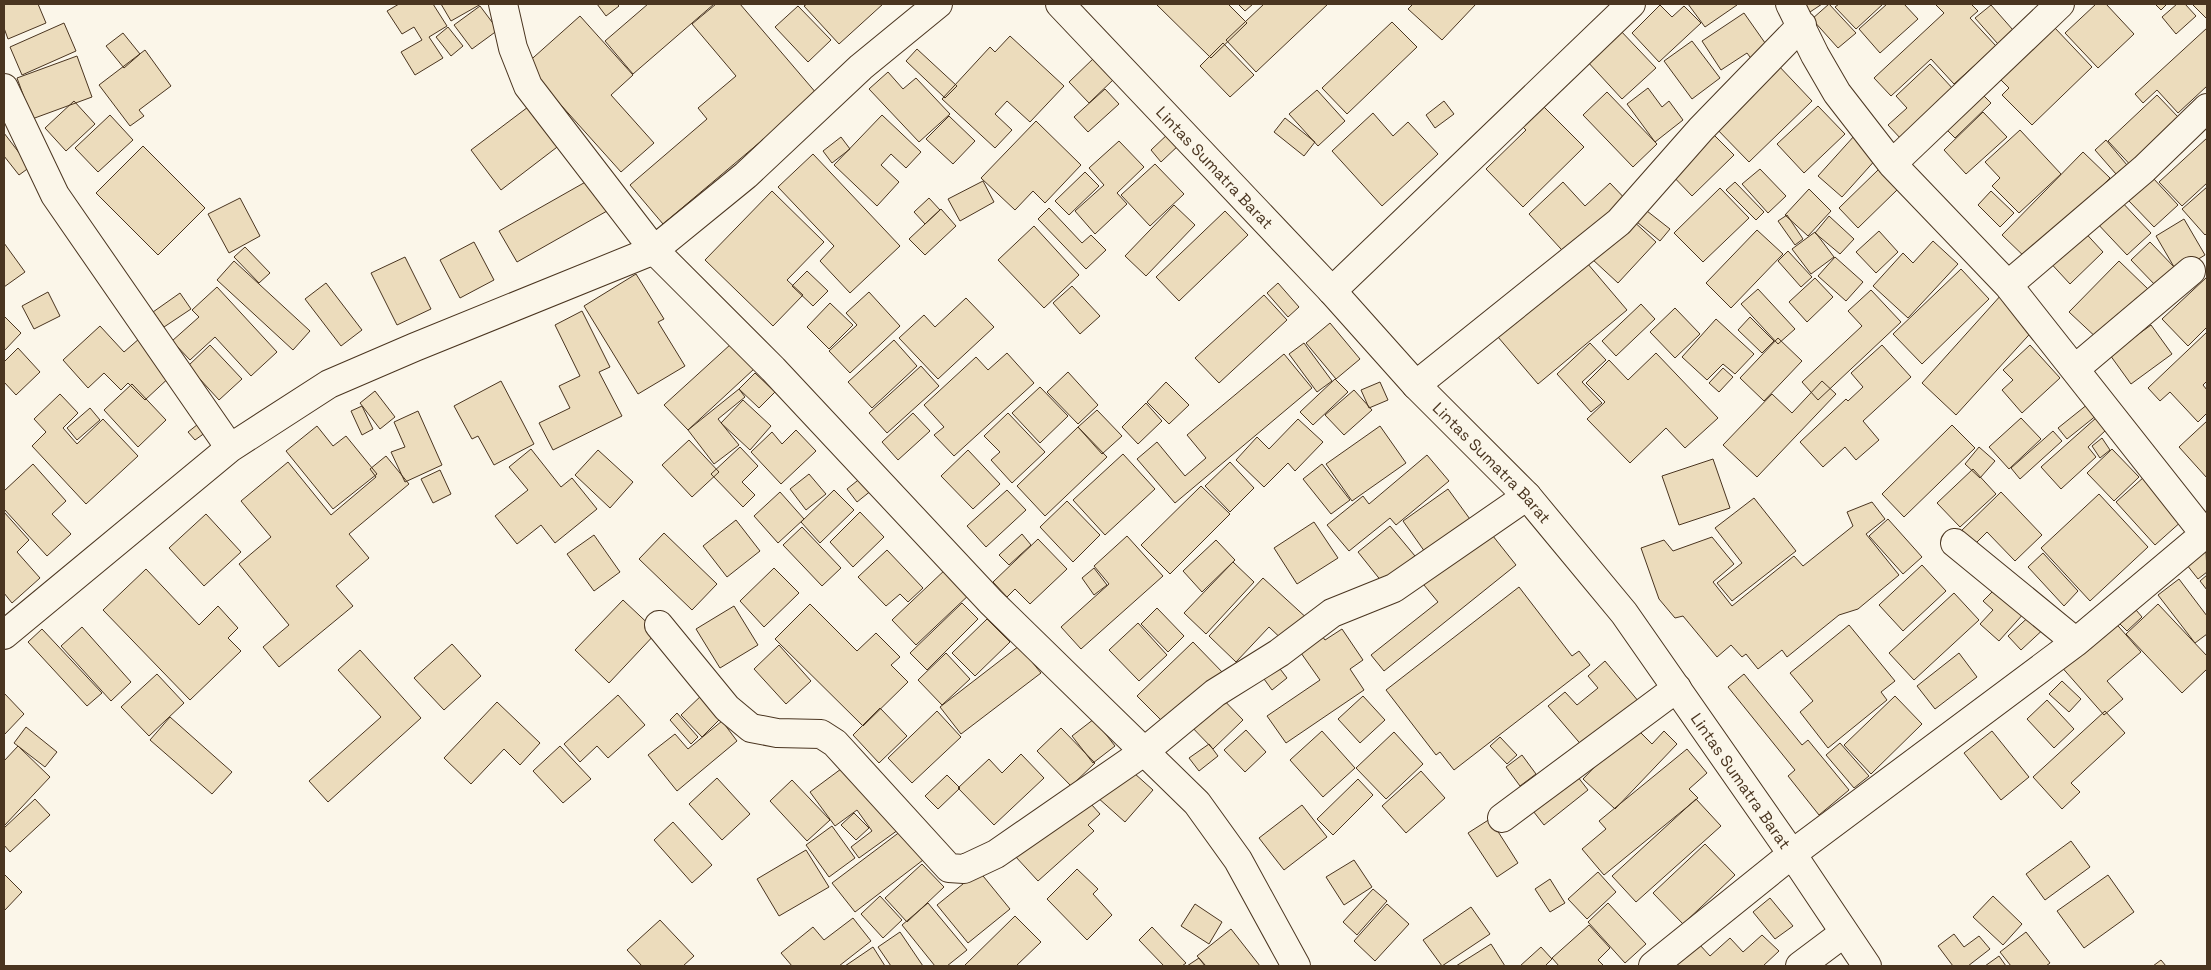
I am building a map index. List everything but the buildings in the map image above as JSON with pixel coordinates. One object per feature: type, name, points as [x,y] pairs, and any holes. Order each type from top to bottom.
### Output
[{"type":"main road","points":[[503,4],[513,48],[528,86],[654,250],[774,370],[991,602],[1197,802],[1238,860],[1296,966]]},
{"type":"main road","points":[[4,635],[230,448],[330,384],[415,346],[654,250],[746,175],[862,67],[938,4]]},
{"type":"main road","name":"Lintas Sumatra Barat","points":[[1060,4],[1332,291],[1416,385],[1527,496],[1624,613],[1868,966]]},
{"type":"main road","points":[[1332,291],[1631,4]]},
{"type":"main road","points":[[1892,164],[2060,4]]},
{"type":"main road","points":[[1416,385],[1620,222],[1796,15],[1815,55],[1837,93],[1892,164],[2008,285],[2076,368],[2206,534],[2076,642],[1792,854],[1653,966]]},
{"type":"main road","points":[[4,88],[55,195],[230,448]]},
{"type":"main road","points":[[2008,285],[2144,169],[2207,108]]},
{"type":"main road","points":[[2076,368],[2191,271]]},
{"type":"main road","points":[[659,625],[727,708],[751,728],[777,733],[821,734],[835,743],[948,868],[964,869],[996,854],[1145,751],[1215,693],[1279,653],[1332,613],[1394,588],[1527,496]]},
{"type":"main road","points":[[1955,543],[2076,642]]},
{"type":"main road","points":[[1502,818],[1677,688]]},
{"type":"main road","points":[[1800,966],[1844,933]]}]
